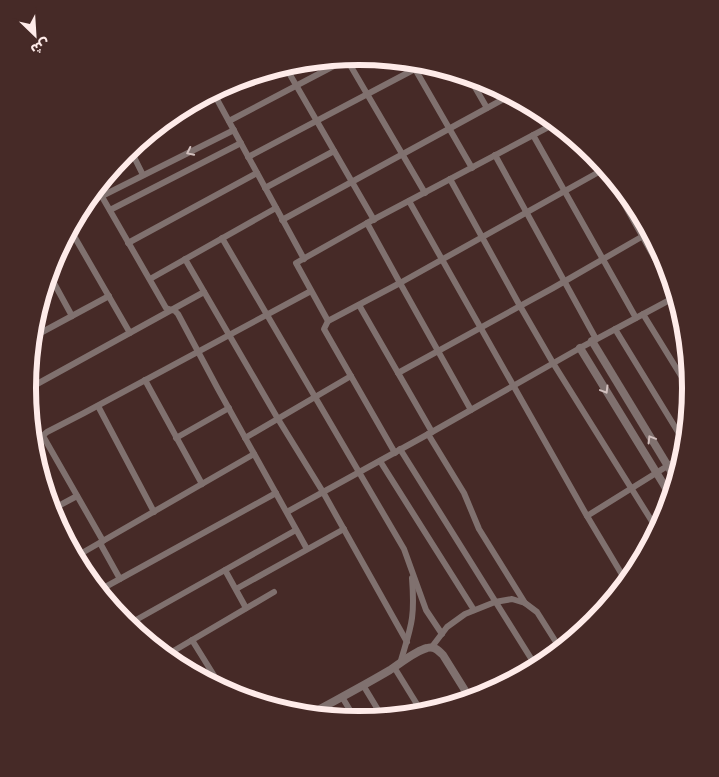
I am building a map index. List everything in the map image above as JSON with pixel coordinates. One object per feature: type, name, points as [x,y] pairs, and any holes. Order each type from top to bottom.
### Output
[{"type":"street","points":[[351,65],[424,193]]},
{"type":"street","points":[[229,121],[331,67]]},
{"type":"street","points":[[248,157],[414,70]]},
{"type":"street","points":[[416,70],[472,168]]},
{"type":"street","points":[[289,73],[352,182],[400,283],[471,410]]},
{"type":"street","points":[[475,87],[487,108]]},
{"type":"street","points":[[217,99],[304,259]]},
{"type":"street","points":[[282,220],[503,99]]},
{"type":"street","points":[[328,321],[296,264],[408,201],[549,127]]},
{"type":"street","points":[[234,130],[102,196],[166,308],[178,314],[307,549]]},
{"type":"street","points":[[532,136],[636,318]]},
{"type":"street","points":[[110,210],[240,143]]},
{"type":"street","points":[[265,188],[334,151]]},
{"type":"street","points":[[495,155],[594,340],[672,473]]},
{"type":"street","points":[[134,157],[144,175]]},
{"type":"street","points":[[533,661],[398,451],[324,329],[328,321],[400,283],[599,171]]},
{"type":"street","points":[[128,243],[257,174]]},
{"type":"street","points":[[450,179],[553,363],[653,523]]},
{"type":"street","points":[[408,201],[623,576]]},
{"type":"street","points":[[625,205],[661,271]]},
{"type":"street","points":[[150,279],[276,208]]},
{"type":"street","points":[[398,373],[642,236]]},
{"type":"street","points":[[75,237],[130,333]]},
{"type":"street","points":[[222,238],[404,550],[426,610],[442,634]]},
{"type":"street","points":[[185,259],[278,419],[323,492],[407,642]]},
{"type":"street","points":[[54,283],[72,316]]},
{"type":"street","points":[[40,438],[47,432],[311,291]]},
{"type":"street","points":[[36,385],[204,292]]},
{"type":"street","points":[[41,333],[109,296]]},
{"type":"street","points":[[286,512],[670,299]]},
{"type":"street","points":[[359,305],[464,493],[479,528],[525,603]]},
{"type":"street","points":[[643,314],[683,378]]},
{"type":"street","points":[[615,329],[680,434]]},
{"type":"street","points":[[580,348],[667,490]]},
{"type":"street","points":[[245,438],[351,376]]},
{"type":"street","points":[[145,380],[202,484]]},
{"type":"street","points":[[98,406],[154,512]]},
{"type":"street","points":[[176,438],[228,408]]},
{"type":"street","points":[[43,436],[77,496],[120,580]]},
{"type":"street","points":[[82,553],[254,454]]},
{"type":"street","points":[[380,460],[474,610]]},
{"type":"street","points":[[587,516],[675,461]]},
{"type":"street","points":[[105,588],[276,493]]},
{"type":"street","points":[[59,506],[77,496]]},
{"type":"street","points":[[236,589],[344,529]]},
{"type":"street","points":[[135,621],[296,530]]},
{"type":"street","points":[[225,570],[246,608]]},
{"type":"street","points":[[397,666],[407,642],[412,618],[412,571]]},
{"type":"street","points":[[172,652],[274,592]]},
{"type":"street","points":[[431,648],[447,627],[465,614],[495,602],[512,598],[525,603],[537,612],[557,644]]},
{"type":"street","points":[[192,640],[214,676]]},
{"type":"street","points":[[321,709],[426,648],[437,649],[443,655],[467,693]]},
{"type":"street","points":[[397,666],[419,707]]},
{"type":"street","points":[[363,686],[379,711]]},
{"type":"street","points":[[342,697],[351,712]]}]
